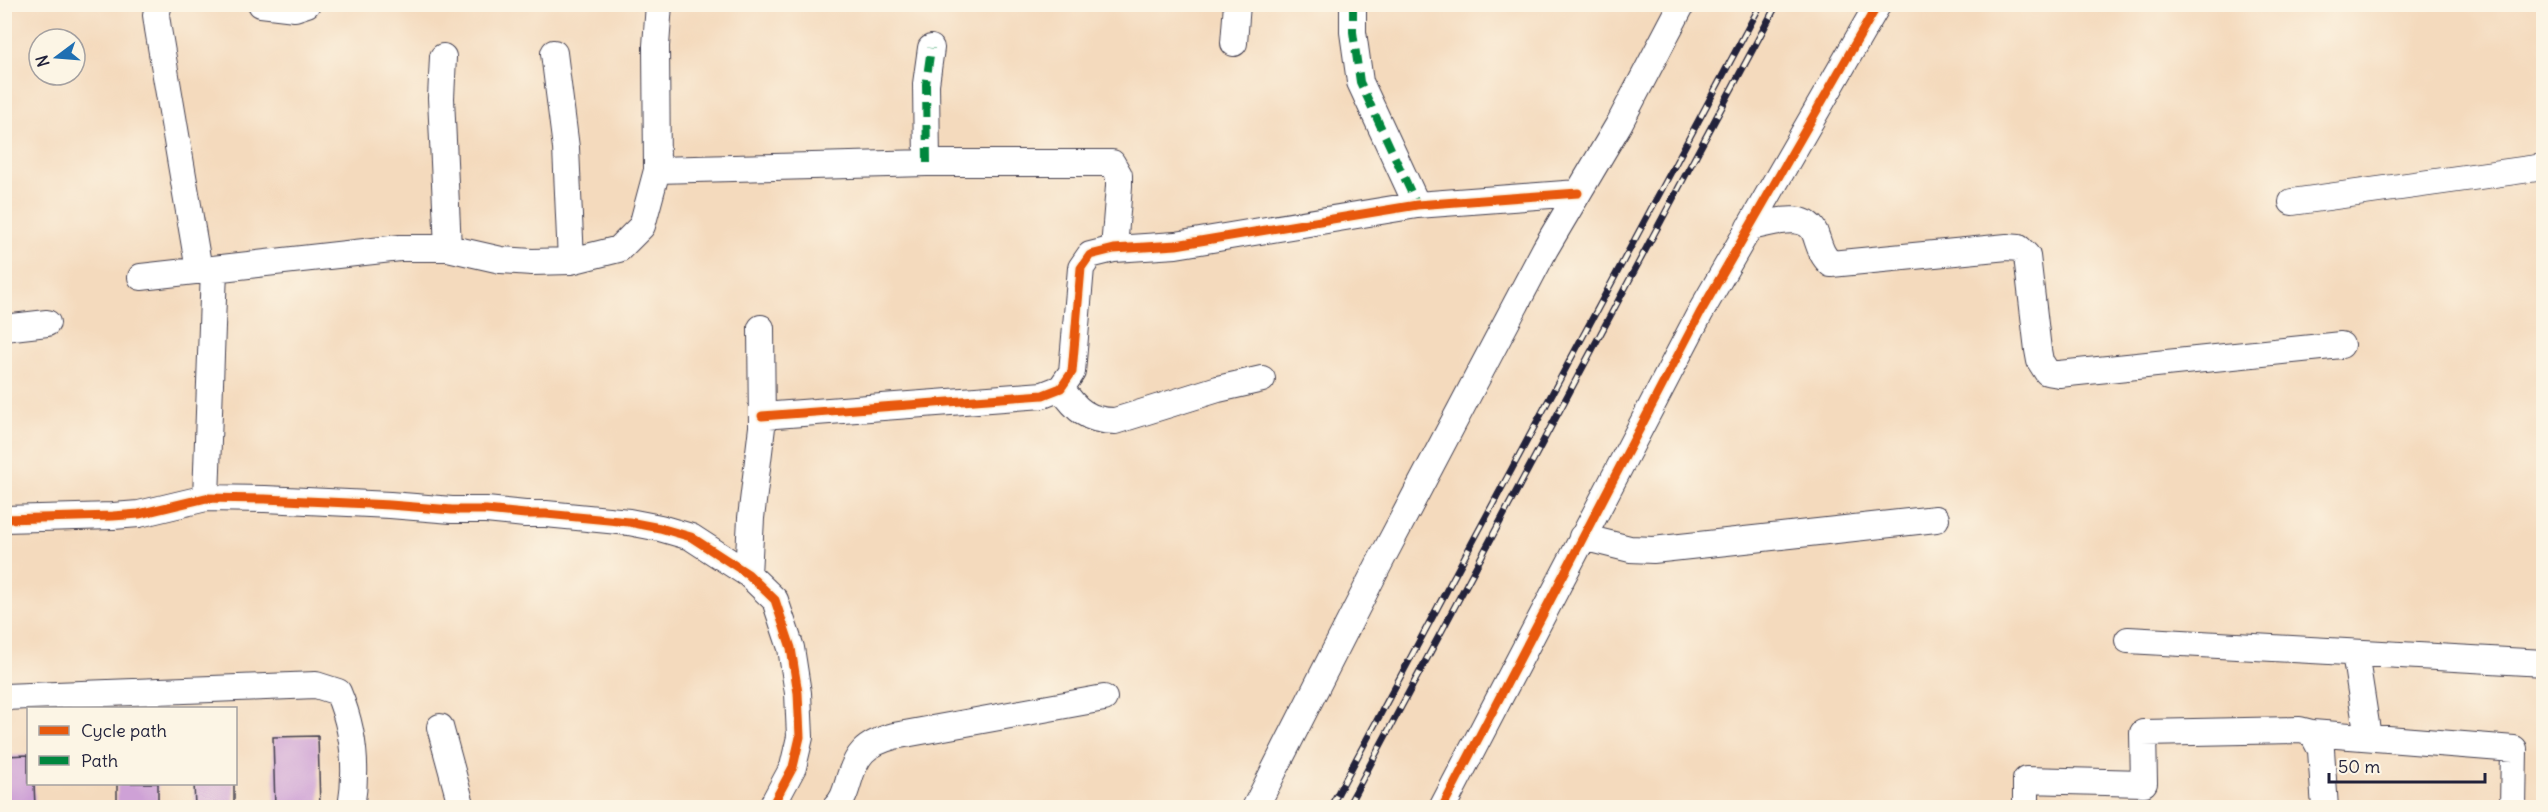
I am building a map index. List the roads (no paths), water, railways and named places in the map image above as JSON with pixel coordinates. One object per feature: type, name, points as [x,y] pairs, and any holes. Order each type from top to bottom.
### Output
[{"type":"street","points":[[159,4],[156,15],[158,29],[207,270],[206,498]]},
{"type":"street","points":[[261,4],[295,9],[307,4]]},
{"type":"street","points":[[141,277],[400,248],[448,248],[501,260],[532,262],[571,261],[619,249],[642,225],[657,170],[656,46],[659,4]]},
{"type":"street","points":[[1234,43],[1237,4]]},
{"type":"street","points":[[1353,4],[1353,32],[1360,82],[1417,205]]},
{"type":"street","points":[[1255,807],[1385,552],[1545,249],[1619,124],[1682,4]]},
{"type":"street","points":[[1451,807],[1582,537],[1700,313],[1878,4]]},
{"type":"street","points":[[927,163],[926,84],[931,48]]},
{"type":"street","points":[[554,53],[566,148],[571,261]]},
{"type":"street","points":[[443,57],[441,98],[448,248]]},
{"type":"street","points":[[657,170],[927,163],[1112,163],[1119,175],[1114,249]]},
{"type":"street","points":[[2292,202],[2544,168]]},
{"type":"street","points":[[762,416],[1042,395],[1061,388],[1072,372],[1081,268],[1090,255],[1114,249],[1176,245],[1417,205],[1578,193]]},
{"type":"street","points":[[1749,227],[1797,219],[1808,223],[1816,232],[1823,257],[1831,264],[2007,247],[2019,248],[2028,256],[2038,350],[2040,362],[2047,372],[2059,374],[2341,345]]},
{"type":"street","points":[[4,328],[48,323]]},
{"type":"street","points":[[748,574],[751,518],[762,416],[761,328]]},
{"type":"street","points":[[1061,388],[1072,405],[1085,416],[1100,421],[1115,421],[1218,389],[1262,380]]},
{"type":"street","points":[[4,519],[139,514],[206,498],[381,504],[546,514],[628,522],[691,537],[748,574],[776,600],[791,648],[798,693],[800,737],[794,767],[771,807]]},
{"type":"street","points":[[1582,537],[1630,549],[1653,550],[1936,519]]},
{"type":"street","points":[[2128,640],[2544,663]]},
{"type":"street","points":[[2355,653],[2368,737]]},
{"type":"street","points":[[4,697],[316,685],[338,692],[348,717],[354,749],[355,782],[351,807]]},
{"type":"street","points":[[835,807],[842,801],[851,770],[861,752],[876,741],[894,735],[1104,698]]},
{"type":"street","points":[[440,727],[462,807]]},
{"type":"street","points":[[2026,807],[2026,780],[2144,783],[2143,733],[2300,730],[2312,733],[2514,749],[2512,807]]},
{"type":"street","points":[[2312,733],[2321,750],[2325,807]]},
{"type":"railway","points":[[1330,808],[1761,4]]},
{"type":"railway","points":[[1347,808],[1777,4]]}]
